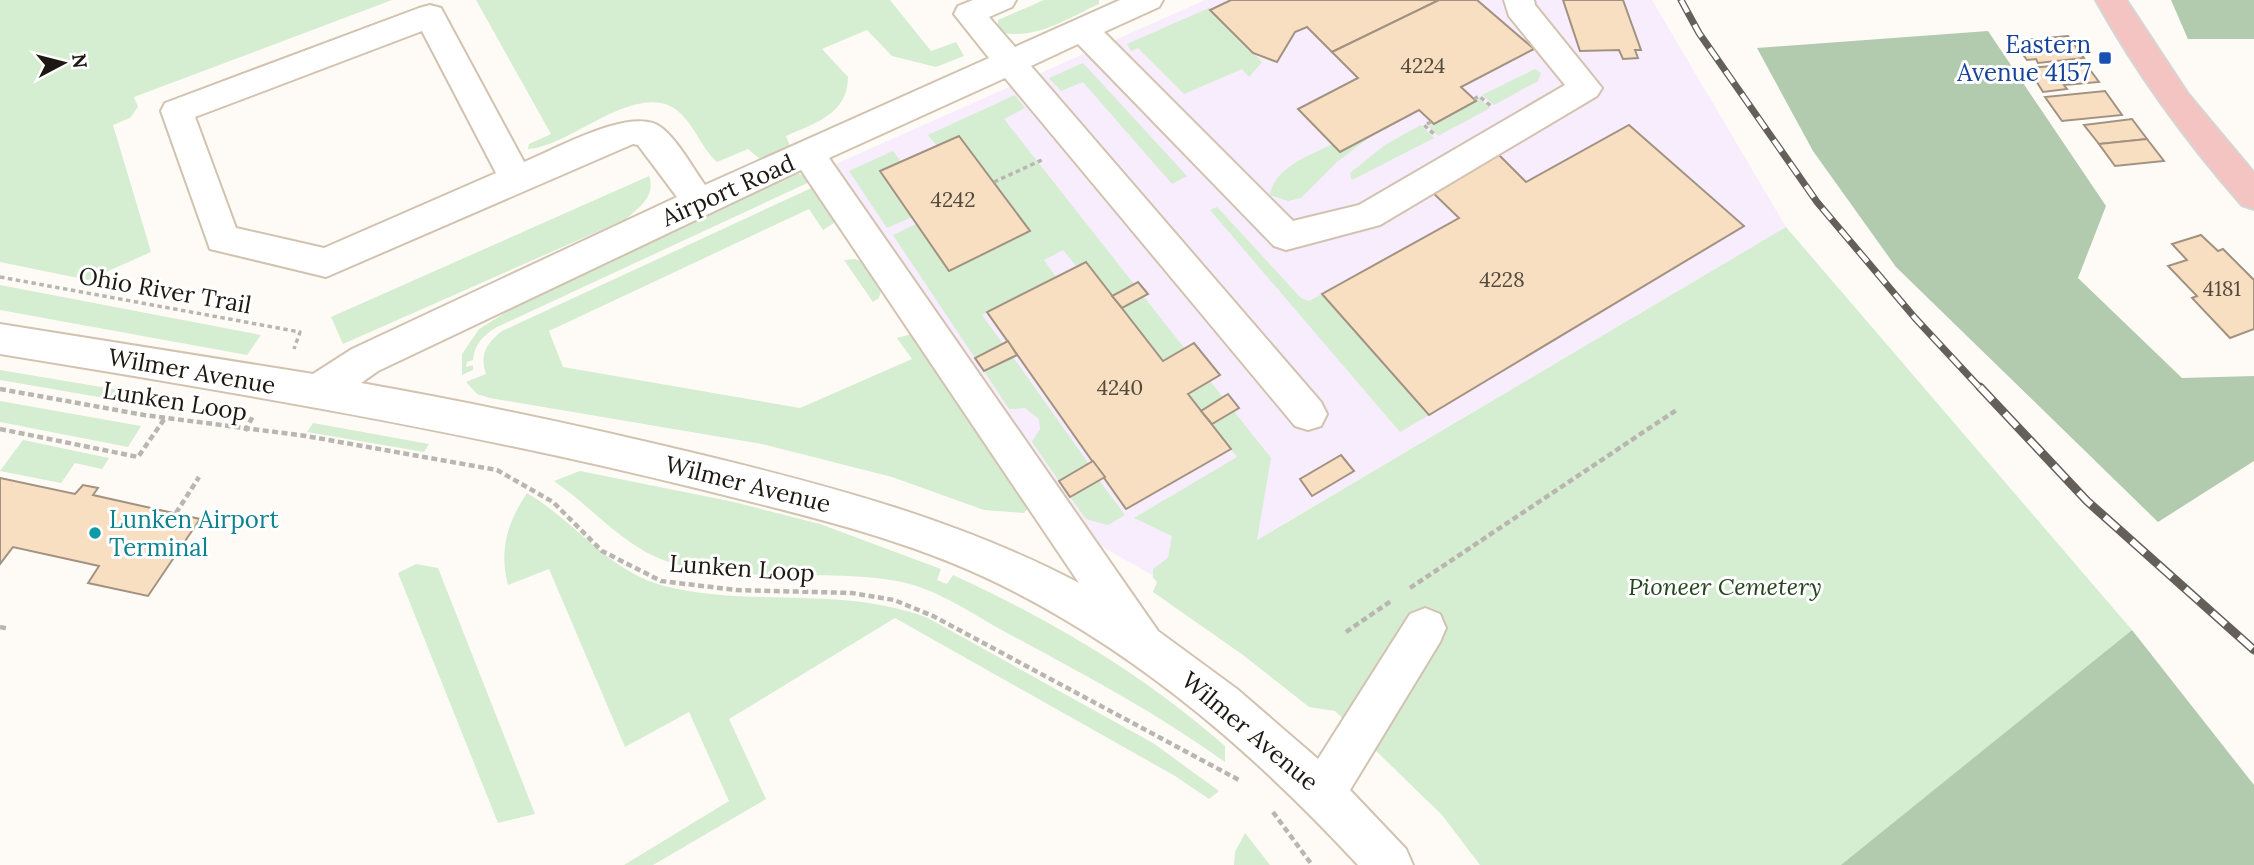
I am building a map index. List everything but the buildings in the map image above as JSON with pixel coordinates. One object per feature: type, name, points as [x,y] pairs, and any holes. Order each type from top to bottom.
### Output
[{"type":"main road","points":[[2111,0],[2166,90],[2211,149],[2254,196]]},
{"type":"street","points":[[963,7],[1001,0]]},
{"type":"street","points":[[1083,30],[1286,236],[1368,216],[1586,88],[1520,8],[1519,0]]},
{"type":"street","name":"Airport Road","points":[[315,393],[365,360],[699,202],[1012,63],[1138,2]]},
{"type":"street","points":[[963,7],[1308,414]]},
{"type":"street","points":[[516,179],[430,16],[177,111],[222,239],[326,263],[630,132],[641,132],[650,136],[699,202]]},
{"type":"street","points":[[808,153],[1150,650]]},
{"type":"street","name":"Wilmer Avenue","points":[[0,339],[522,429],[849,508],[939,538],[1027,577],[1113,625],[1215,696],[1323,792],[1390,865]]},
{"type":"street","points":[[1323,792],[1426,628]]},
{"type":"path","points":[[1475,99],[1479,96],[1492,107]]},
{"type":"path","points":[[1431,122],[1424,125],[1436,137]]},
{"type":"path","points":[[994,182],[1044,159]]},
{"type":"path","name":"Ohio River Trail","points":[[0,278],[300,332],[291,356]]},
{"type":"path","name":"Lunken Loop","points":[[0,389],[164,418],[306,436],[497,470],[553,502],[601,551],[661,581],[736,590],[852,593],[894,600],[933,616],[1244,783]]},
{"type":"path","points":[[1346,632],[1678,409]]},
{"type":"path","points":[[0,429],[138,457],[164,418]]},
{"type":"path","points":[[176,513],[199,477]]},
{"type":"path","points":[[0,627],[9,629]]},
{"type":"path","points":[[1268,806],[1312,865]]},
{"type":"shaded area","points":[[1205,0],[1652,0],[1786,227],[1175,588],[1087,538],[836,164]]},
{"type":"green space","points":[[0,0],[392,0],[134,97],[138,107],[130,118],[113,125],[151,252],[88,280],[0,262]]},
{"type":"green space","points":[[476,0],[890,0],[931,51],[956,42],[964,56],[936,67],[892,56],[867,30],[822,49],[848,77],[847,90],[842,100],[828,116],[786,136],[790,146],[760,159],[748,149],[717,162],[679,112],[655,102],[619,110],[544,146],[528,149],[529,144],[551,134]]},
{"type":"green space","points":[[1044,0],[1099,0],[1099,4],[1038,31],[1025,34],[998,32],[998,20]]},
{"type":"green space","points":[[2171,0],[2254,0],[2254,39],[2188,39]]},
{"type":"green space","points":[[1209,8],[1262,62],[1249,77],[1242,69],[1184,94],[1138,48],[1131,51],[1127,44]]},
{"type":"green space","points":[[1988,31],[2106,206],[2078,278],[2182,378],[2254,376],[2254,461],[2158,522],[1896,267],[1813,151],[1757,48]]},
{"type":"green space","points":[[1083,63],[1187,176],[1172,184],[1083,82],[1061,91],[1049,78]]},
{"type":"green space","points":[[1535,69],[1541,73],[1538,81],[1494,105],[1482,95]]},
{"type":"green space","points":[[1015,95],[1025,108],[1004,119],[1185,349],[1163,361],[1086,263],[1077,267],[1063,250],[1044,260],[1056,277],[982,315],[1003,344],[975,358],[893,235],[916,224],[949,271],[1030,231],[959,136],[937,146],[928,135]]},
{"type":"green space","points":[[1480,98],[1490,108],[1438,136],[1428,126]]},
{"type":"green space","points":[[1421,125],[1434,138],[1352,180],[1350,173],[1385,145]]},
{"type":"green space","points":[[1371,136],[1337,162],[1301,198],[1288,201],[1270,195],[1278,177],[1294,164],[1332,144],[1340,152]]},
{"type":"green space","points":[[893,151],[901,162],[880,172],[912,217],[887,228],[849,171]]},
{"type":"green space","points":[[797,173],[814,180],[497,327],[480,340],[473,360],[467,362],[466,367],[473,365],[473,370],[462,375],[462,354],[479,329],[527,299]]},
{"type":"green space","points":[[649,176],[651,183],[648,195],[626,219],[343,344],[331,317]]},
{"type":"green space","points":[[818,185],[837,221],[823,230],[809,209],[549,331],[563,367],[800,408],[912,359],[897,338],[915,333],[1030,505],[1024,513],[984,510],[892,477],[762,444],[490,398],[477,394],[466,382],[486,374],[484,355],[492,340],[502,331]]},
{"type":"green space","points":[[1217,207],[1301,298],[1309,301],[1322,294],[1429,415],[1400,432],[1210,210]]},
{"type":"green space","name":"Pioneer Cemetery","points":[[1786,227],[2132,630],[1842,865],[1480,865],[1442,815],[1335,711],[1309,707],[1243,655],[1153,592],[1157,582],[1153,578],[1153,569],[1168,558],[1172,536],[1134,518],[1237,457],[1188,394],[1210,381],[1271,458],[1257,540]]},
{"type":"green space","points":[[855,259],[865,263],[882,287],[879,298],[873,302],[844,260]]},
{"type":"green space","points":[[0,285],[261,335],[247,355],[0,310]]},
{"type":"green space","points":[[1013,357],[1089,464],[1059,481],[1032,442],[1040,429],[1039,419],[1025,408],[1009,409],[984,371]]},
{"type":"green space","points":[[0,370],[149,395],[145,405],[0,380]]},
{"type":"green space","points":[[0,401],[141,426],[128,447],[0,422]]},
{"type":"green space","points":[[313,423],[429,444],[424,452],[307,432]]},
{"type":"green space","points":[[23,440],[109,458],[102,469],[75,463],[61,483],[0,471]]},
{"type":"green space","points":[[580,471],[734,502],[820,524],[941,569],[937,580],[947,584],[953,575],[1061,630],[1129,672],[1225,746],[1225,762],[1118,694],[956,604],[916,586],[872,578],[713,572],[656,557],[616,532],[554,481]]},
{"type":"green space","points":[[1099,480],[1125,515],[1108,525],[1086,519],[1070,497]]},
{"type":"green space","points":[[527,493],[626,569],[664,586],[730,596],[862,602],[928,618],[1153,743],[1219,791],[1209,799],[1175,776],[895,618],[729,719],[766,799],[653,865],[624,865],[729,801],[689,712],[625,747],[549,569],[508,585],[504,560],[507,537],[514,515]]},
{"type":"green space","points":[[416,564],[438,568],[535,814],[498,823],[398,573]]},
{"type":"green space","points":[[2132,630],[2254,785],[2254,865],[1841,865]]},
{"type":"green space","points":[[1245,833],[1270,865],[1234,865],[1235,852]]},
{"type":"railway","points":[[1681,0],[1699,33],[1817,202],[1915,318],[1981,389]]},
{"type":"railway","points":[[1980,387],[2087,501],[2254,650]]},
{"type":"place","name":"Eastern Avenue 4157","points":[[2105,58]]},
{"type":"place","name":"Lunken Airport Terminal","points":[[95,533]]}]
